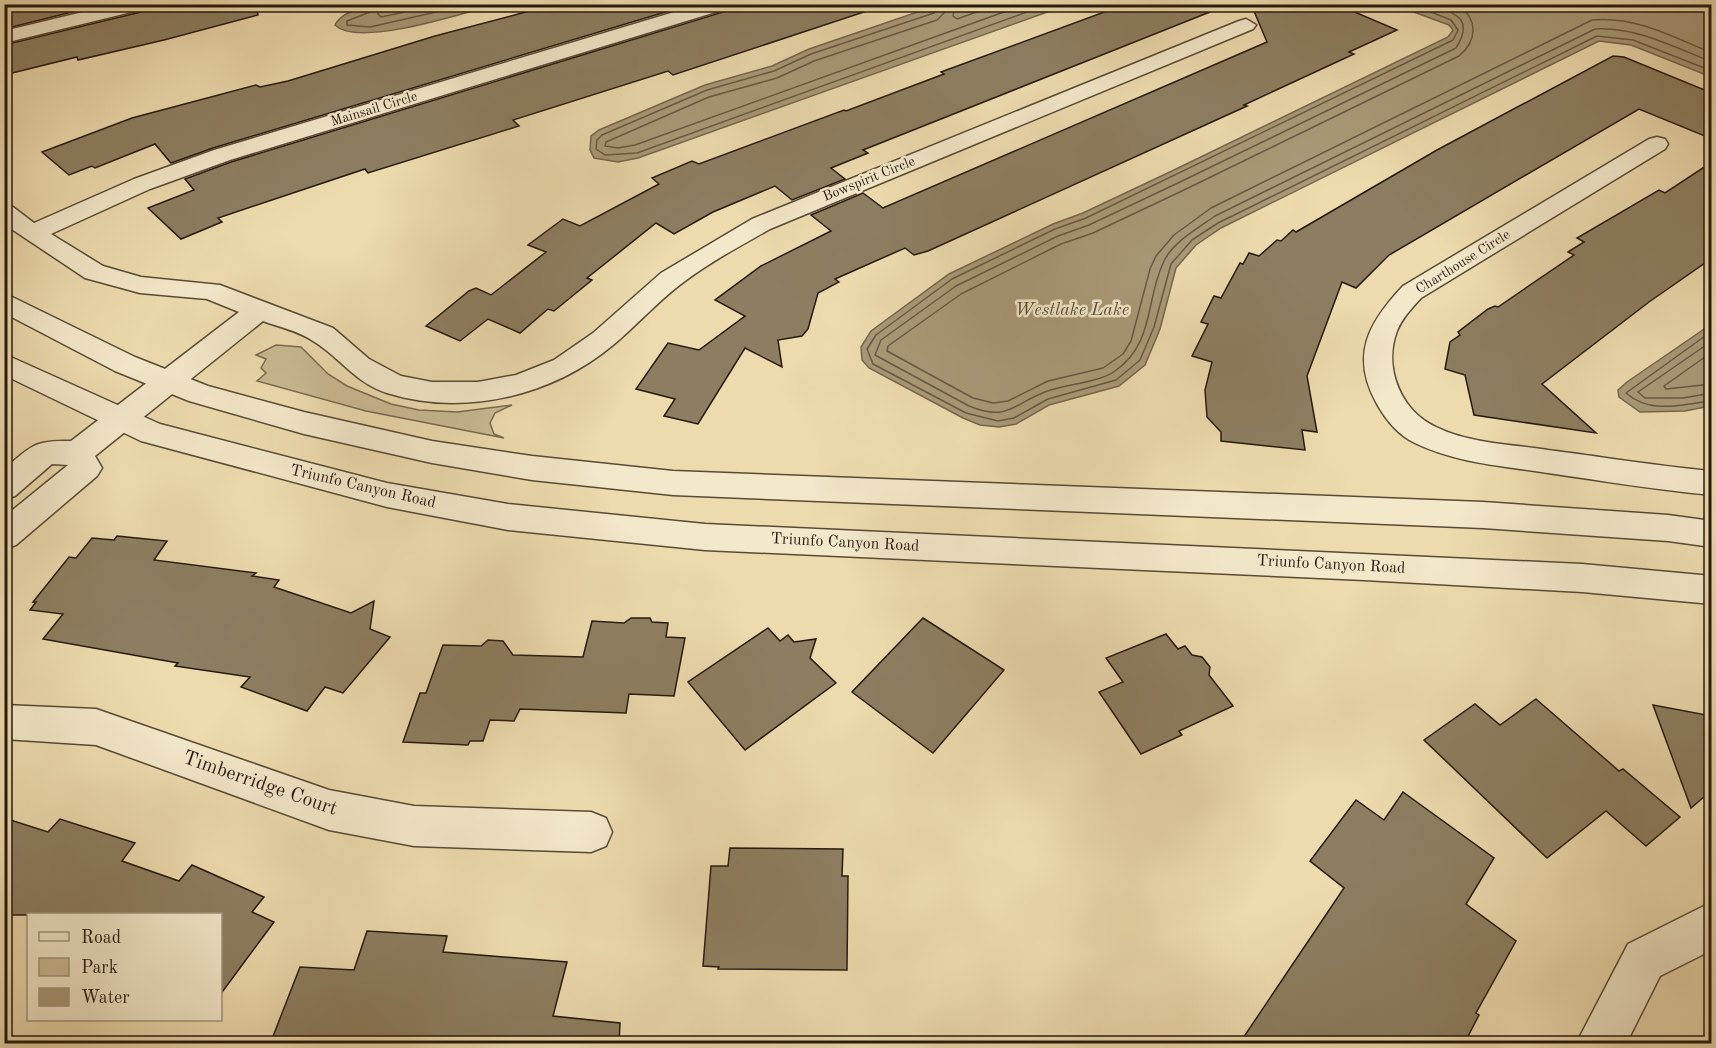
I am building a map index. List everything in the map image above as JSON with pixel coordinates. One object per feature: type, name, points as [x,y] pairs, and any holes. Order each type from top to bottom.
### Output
[{"type":"street","points":[[4,37],[141,4]]},
{"type":"street","name":"Mainsail Circle","points":[[32,233],[142,184],[222,155],[722,4]]},
{"type":"street","name":"Bowspirit Circle","points":[[260,309],[323,334],[359,366],[394,385],[432,392],[478,392],[521,384],[564,367],[603,339],[670,279],[699,259],[761,224],[1246,24]]},
{"type":"street","name":"Charthouse Circle","points":[[1657,144],[1412,292],[1394,312],[1380,337],[1379,372],[1387,399],[1400,416],[1422,434],[1493,452],[1712,483]]},
{"type":"street","points":[[4,212],[32,233],[94,272],[140,285],[212,291],[260,309]]},
{"type":"street","points":[[4,301],[41,323],[167,382],[199,394],[304,423],[432,452],[532,468],[673,483],[1483,515],[1668,528],[1712,534]]},
{"type":"street","points":[[4,488],[45,452],[77,453],[260,309]]},
{"type":"street","name":"Triunfo Canyon Road","points":[[4,363],[152,433],[249,461],[387,495],[508,517],[705,537],[1364,566],[1582,578],[1712,590]]},
{"type":"street","points":[[4,536],[86,468],[77,453]]},
{"type":"street","name":"Timberridge Court","points":[[4,722],[96,727],[329,810],[414,826],[591,832]]},
{"type":"street","points":[[1600,1044],[1644,960],[1704,928],[1712,928]]},
{"type":"green space","points":[[276,345],[301,347],[328,374],[347,386],[391,404],[419,410],[457,412],[512,405],[495,413],[490,423],[494,434],[504,438],[366,411],[257,381],[266,373],[261,368],[266,359],[256,355]]},
{"type":"water","points":[[376,4],[494,5],[412,27],[388,31],[366,33],[347,31],[335,25],[347,13]]},
{"type":"water","points":[[941,4],[1067,5],[638,158],[618,162],[594,158],[590,150],[591,136],[599,130],[705,85],[772,66],[809,49]]},
{"type":"water","name":"Westlake Lake","points":[[1395,5],[1711,5],[1711,77],[1631,45],[1599,41],[1221,228],[1196,245],[1176,268],[1160,329],[1145,365],[1119,386],[1049,405],[1016,424],[999,427],[980,425],[963,418],[869,368],[862,360],[861,347],[871,331],[949,274],[1174,170],[1448,37],[1453,30],[1449,25]]},
{"type":"water","points":[[1711,319],[1711,406],[1685,411],[1640,412],[1619,397],[1618,390],[1627,382],[1707,327]]},
{"type":"building","points":[[4,4],[104,4],[4,29]]},
{"type":"building","points":[[152,4],[256,4],[258,15],[164,40],[78,60],[77,57],[4,75],[4,45],[149,10]]},
{"type":"building","points":[[556,4],[692,4],[213,148],[171,163],[155,144],[95,168],[92,166],[69,175],[42,152],[132,118],[256,85],[260,87],[288,81],[435,36]]},
{"type":"building","points":[[733,4],[866,4],[867,11],[673,75],[668,71],[513,120],[519,126],[368,173],[365,169],[218,218],[222,222],[181,239],[148,208],[194,190],[185,179],[231,162],[730,10]]},
{"type":"building","points":[[1126,4],[1225,6],[863,150],[868,153],[831,168],[845,179],[792,200],[775,186],[713,212],[674,234],[656,223],[587,278],[592,280],[554,311],[548,309],[520,333],[488,319],[460,341],[426,326],[469,291],[476,288],[491,295],[546,252],[528,245],[563,219],[580,226],[659,184],[652,178],[692,161],[699,164],[846,111],[944,74],[941,72]]},
{"type":"building","points":[[1251,4],[1336,4],[1397,30],[1349,52],[1354,54],[1244,105],[1247,106],[928,251],[914,255],[905,248],[835,279],[839,282],[818,293],[808,329],[802,336],[778,340],[782,367],[745,348],[698,424],[664,416],[675,399],[636,389],[668,343],[699,350],[745,316],[715,300],[761,266],[831,231],[811,215],[863,193],[883,208],[1267,42]]},
{"type":"building","points":[[1613,56],[1624,57],[1712,93],[1712,139],[1639,109],[1389,255],[1356,288],[1342,282],[1307,376],[1317,432],[1302,430],[1305,450],[1221,441],[1221,432],[1207,417],[1205,390],[1212,362],[1192,356],[1208,324],[1201,322],[1214,296],[1221,298],[1240,263],[1243,264],[1249,253],[1259,256],[1293,230],[1296,232],[1437,150]]},
{"type":"building","points":[[1712,162],[1712,258],[1649,302],[1542,384],[1596,433],[1474,415],[1465,375],[1445,369],[1450,342],[1460,335],[1458,332],[1488,309],[1498,307],[1574,255],[1568,252],[1584,242],[1577,238],[1659,190],[1665,193]]},
{"type":"building","points":[[117,536],[167,541],[154,560],[256,573],[252,576],[279,580],[274,587],[351,613],[374,601],[370,629],[390,637],[343,693],[325,687],[307,711],[241,687],[250,677],[175,666],[178,663],[43,639],[63,614],[30,610],[36,602],[33,602],[69,557],[76,558],[92,538],[114,540]]},
{"type":"building","points":[[631,618],[650,618],[652,622],[668,623],[666,637],[685,638],[674,696],[629,694],[626,713],[520,709],[514,721],[490,720],[483,741],[470,741],[468,745],[403,742],[420,693],[426,693],[443,645],[481,646],[488,640],[503,641],[513,655],[583,657],[592,621],[624,623]]},
{"type":"building","points":[[923,618],[1004,670],[933,753],[852,692]]},
{"type":"building","points":[[768,628],[780,641],[788,635],[794,642],[816,639],[810,658],[836,683],[745,750],[688,682]]},
{"type":"building","points":[[1166,634],[1178,649],[1185,646],[1192,655],[1202,657],[1210,667],[1209,675],[1233,706],[1179,731],[1182,735],[1141,754],[1099,692],[1123,682],[1106,658]]},
{"type":"building","points":[[1536,699],[1619,771],[1623,769],[1680,817],[1646,846],[1606,811],[1547,858],[1424,740],[1475,704],[1500,725]]},
{"type":"building","points":[[1653,705],[1712,716],[1712,790],[1691,808]]},
{"type":"building","points":[[1403,792],[1494,858],[1466,904],[1516,941],[1476,1013],[1479,1015],[1464,1044],[1239,1044],[1344,888],[1310,861],[1356,800],[1384,820]]},
{"type":"building","points":[[4,818],[48,832],[60,819],[135,843],[122,861],[179,881],[192,865],[264,897],[252,912],[274,922],[222,992],[222,913],[4,915]]},
{"type":"building","points":[[730,848],[843,849],[842,876],[848,876],[847,970],[718,969],[719,967],[703,966],[711,866],[728,866]]},
{"type":"building","points":[[367,931],[447,936],[443,952],[567,962],[553,1016],[620,1023],[619,1044],[270,1044],[300,967],[354,970]]}]
